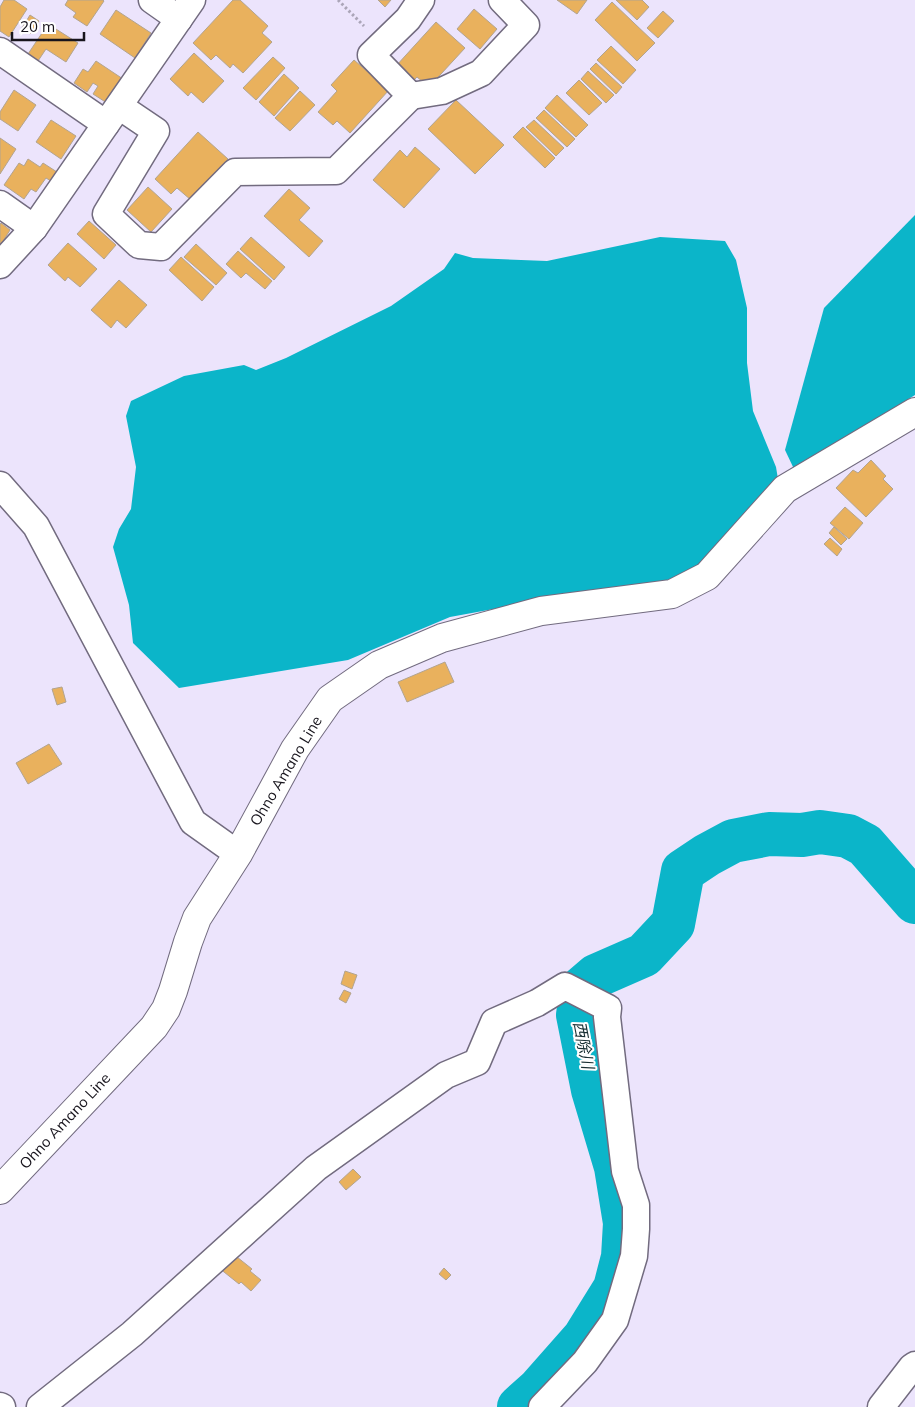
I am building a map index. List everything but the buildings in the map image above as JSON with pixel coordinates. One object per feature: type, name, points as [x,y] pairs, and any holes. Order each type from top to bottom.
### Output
[{"type":"main road","name":"Ohno Amano Line","points":[[0,1190],[154,1027],[166,1009],[197,918],[238,854],[295,749],[330,699],[379,665],[442,638],[541,611],[672,594],[707,576],[785,489],[915,412]]},
{"type":"street","points":[[0,265],[34,228],[186,10],[152,0]]},
{"type":"street","points":[[411,96],[371,55],[408,18],[421,0]]},
{"type":"street","points":[[0,51],[112,115],[156,131],[106,214],[139,244],[161,247],[234,172],[336,171],[411,96],[442,91],[481,73],[526,25],[502,0]]},
{"type":"street","points":[[0,204],[34,228]]},
{"type":"street","points":[[0,485],[36,526],[193,822],[238,854]]},
{"type":"street","points":[[40,1407],[132,1334],[316,1168],[446,1076],[477,1062],[494,1022],[537,1003],[565,986],[589,1000],[608,1008],[607,1017],[625,1172],[636,1205],[636,1229],[634,1256],[615,1320],[585,1362],[542,1407]]},
{"type":"street","points":[[881,1407],[915,1365]]},
{"type":"path","points":[[338,0],[383,44]]},
{"type":"water","points":[[915,215],[915,395],[794,469],[785,450],[824,308]]},
{"type":"water","points":[[660,237],[725,241],[736,260],[747,308],[747,363],[753,411],[776,467],[778,479],[695,569],[652,586],[543,600],[450,617],[348,660],[179,688],[133,643],[129,605],[113,547],[119,529],[131,509],[136,467],[126,416],[131,401],[184,376],[244,365],[256,370],[286,358],[391,306],[444,269],[455,253],[473,258],[547,261]]},
{"type":"waterway","name":"西除川","points":[[519,1407],[539,1389],[584,1338],[615,1288],[623,1257],[625,1223],[616,1167],[593,1090],[578,1015],[582,988],[596,976],[644,955],[673,924],[683,871],[733,841],[769,834],[802,835],[820,832],[848,836],[865,845],[915,902]]}]
